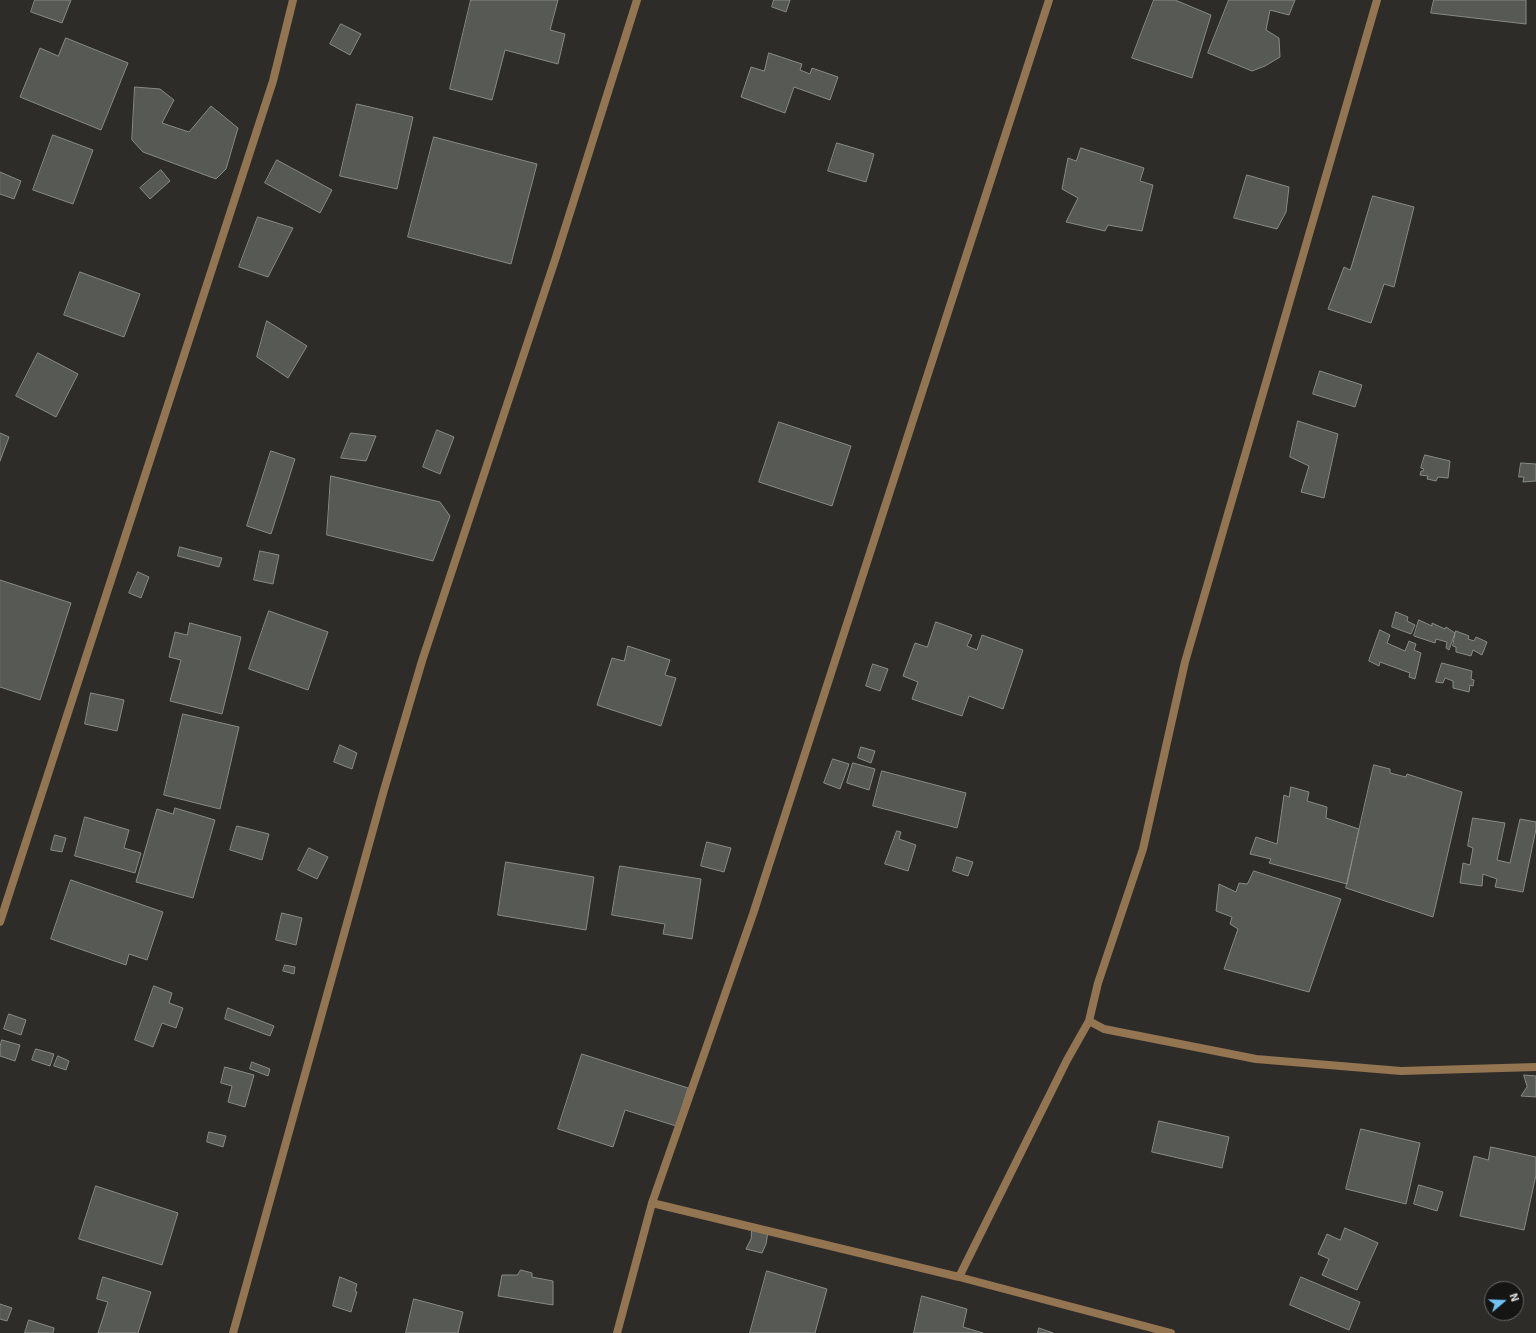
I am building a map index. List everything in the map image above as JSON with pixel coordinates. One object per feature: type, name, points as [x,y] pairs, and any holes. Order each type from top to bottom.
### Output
[{"type":"street","points":[[0,922],[270,89],[293,0]]},
{"type":"street","points":[[233,1333],[384,790],[422,661],[556,257],[637,0]]},
{"type":"street","points":[[617,1333],[652,1203],[753,914],[1049,0]]},
{"type":"street","points":[[958,1277],[1067,1060],[1089,1022],[1098,983],[1143,849],[1185,662],[1377,0]]},
{"type":"street","points":[[1089,1022],[1104,1029],[1256,1059],[1401,1071],[1536,1067]]},
{"type":"street","points":[[652,1203],[958,1277],[1171,1333]]},
{"type":"building","points":[[35,0],[71,0],[62,23],[31,12]]},
{"type":"building","points":[[471,0],[558,0],[550,30],[565,34],[558,64],[505,50],[492,100],[450,89]]},
{"type":"building","points":[[774,0],[790,0],[786,12],[772,7]]},
{"type":"building","points":[[1154,0],[1175,0],[1211,15],[1192,78],[1132,58]]},
{"type":"building","points":[[1229,0],[1295,0],[1289,15],[1270,10],[1266,30],[1279,38],[1280,57],[1265,66],[1252,71],[1208,53]]},
{"type":"building","points":[[1434,0],[1526,0],[1526,24],[1431,13]]},
{"type":"building","points":[[341,24],[361,34],[350,55],[330,44]]},
{"type":"building","points":[[66,38],[128,63],[101,130],[20,97],[40,48],[58,56]]},
{"type":"building","points":[[769,53],[802,64],[800,70],[810,74],[812,68],[838,77],[830,100],[794,87],[785,113],[741,97],[751,67],[764,71]]},
{"type":"building","points":[[135,87],[160,89],[174,100],[162,123],[189,132],[211,106],[238,128],[226,169],[216,179],[143,152],[132,140]]},
{"type":"building","points":[[357,104],[413,117],[397,189],[340,176]]},
{"type":"building","points":[[53,135],[93,150],[73,204],[33,190]]},
{"type":"building","points":[[434,137],[537,164],[511,264],[408,237]]},
{"type":"building","points":[[837,143],[874,154],[866,182],[828,171]]},
{"type":"building","points":[[1081,148],[1144,168],[1140,181],[1153,185],[1142,231],[1108,225],[1105,231],[1066,222],[1078,198],[1062,189],[1068,158],[1076,161]]},
{"type":"building","points":[[277,160],[332,190],[320,213],[265,183]]},
{"type":"building","points":[[161,170],[170,181],[150,199],[140,188]]},
{"type":"building","points":[[0,172],[21,181],[14,199],[0,194]]},
{"type":"building","points":[[1247,175],[1289,187],[1286,212],[1277,229],[1234,218]]},
{"type":"building","points":[[1373,196],[1414,207],[1394,287],[1384,284],[1371,323],[1328,309],[1344,267],[1350,270]]},
{"type":"building","points":[[258,217],[293,228],[268,277],[239,267]]},
{"type":"building","points":[[80,272],[140,294],[124,337],[64,315]]},
{"type":"building","points":[[267,321],[307,346],[288,378],[257,357]]},
{"type":"building","points":[[38,353],[78,374],[56,417],[16,396]]},
{"type":"building","points":[[1320,371],[1362,385],[1355,407],[1313,394]]},
{"type":"building","points":[[1298,421],[1338,434],[1324,498],[1301,492],[1309,466],[1290,457]]},
{"type":"building","points":[[779,422],[851,446],[832,506],[759,482]]},
{"type":"building","points":[[437,430],[454,437],[440,474],[423,467]]},
{"type":"building","points":[[0,433],[9,437],[0,461]]},
{"type":"building","points":[[351,433],[376,436],[366,461],[341,458]]},
{"type":"building","points":[[271,451],[295,459],[271,534],[247,526]]},
{"type":"building","points":[[1425,455],[1450,461],[1448,478],[1438,477],[1436,481],[1427,479],[1428,476],[1420,475],[1421,471],[1424,469],[1421,468]]},
{"type":"building","points":[[1521,463],[1536,464],[1536,481],[1523,482],[1524,477],[1519,477]]},
{"type":"building","points":[[331,476],[440,502],[450,516],[433,561],[327,535]]},
{"type":"building","points":[[180,547],[222,558],[219,567],[178,556]]},
{"type":"building","points":[[260,551],[279,555],[273,584],[254,580]]},
{"type":"building","points":[[138,572],[149,577],[141,598],[129,593]]},
{"type":"building","points":[[0,580],[71,603],[40,700],[0,687]]},
{"type":"building","points":[[269,611],[328,632],[308,690],[249,669]]},
{"type":"building","points":[[1396,612],[1408,617],[1407,621],[1415,625],[1411,634],[1392,627]]},
{"type":"building","points":[[1419,620],[1432,626],[1432,623],[1445,629],[1446,627],[1455,633],[1449,650],[1446,648],[1447,642],[1436,639],[1435,643],[1414,636]]},
{"type":"building","points":[[936,622],[972,635],[967,646],[977,650],[982,635],[1023,650],[1003,709],[969,696],[962,716],[912,699],[918,682],[903,676],[915,643],[927,647]]},
{"type":"building","points":[[190,623],[241,637],[222,714],[170,701],[181,660],[169,657],[175,632],[187,635]]},
{"type":"building","points":[[1380,630],[1390,635],[1387,643],[1405,651],[1409,641],[1416,644],[1414,650],[1421,653],[1415,679],[1409,677],[1410,673],[1380,662],[1379,666],[1369,661]]},
{"type":"building","points":[[1456,631],[1469,636],[1468,639],[1474,641],[1476,637],[1487,642],[1482,655],[1473,650],[1471,656],[1456,652],[1456,647],[1453,646]]},
{"type":"building","points":[[628,646],[670,660],[665,675],[676,678],[661,726],[597,705],[612,658],[624,661]]},
{"type":"building","points":[[1442,663],[1472,671],[1471,679],[1474,680],[1473,686],[1470,685],[1469,692],[1453,688],[1453,681],[1445,678],[1443,683],[1436,682]]},
{"type":"building","points":[[873,664],[888,669],[880,691],[866,686]]},
{"type":"building","points":[[91,693],[124,700],[117,731],[85,724]]},
{"type":"building","points":[[183,714],[239,727],[220,809],[164,795]]},
{"type":"building","points":[[340,745],[357,753],[352,769],[334,762]]},
{"type":"building","points":[[861,747],[875,751],[871,763],[858,758]]},
{"type":"building","points":[[833,759],[849,764],[840,789],[824,783]]},
{"type":"building","points":[[853,763],[875,769],[869,790],[847,783]]},
{"type":"building","points":[[1374,765],[1390,769],[1390,773],[1406,777],[1407,774],[1462,792],[1433,917],[1346,888]]},
{"type":"building","points":[[882,771],[966,793],[957,828],[873,806]]},
{"type":"building","points":[[1291,787],[1309,792],[1307,801],[1327,807],[1326,818],[1359,829],[1347,884],[1269,863],[1271,859],[1250,854],[1256,837],[1277,844],[1284,795],[1289,797]]},
{"type":"building","points":[[175,808],[215,820],[193,898],[136,882],[157,809],[173,814]]},
{"type":"building","points":[[85,817],[129,830],[124,848],[141,853],[135,873],[75,856]]},
{"type":"building","points":[[1473,818],[1505,823],[1497,860],[1510,863],[1520,819],[1536,822],[1536,829],[1523,892],[1495,887],[1497,879],[1483,874],[1482,886],[1460,883],[1463,863],[1470,865],[1473,848],[1468,846]]},
{"type":"building","points":[[237,826],[269,834],[262,860],[230,850]]},
{"type":"building","points":[[897,831],[901,832],[899,839],[916,845],[908,871],[885,864]]},
{"type":"building","points":[[55,835],[66,838],[62,852],[51,850]]},
{"type":"building","points":[[707,842],[731,848],[724,872],[701,866]]},
{"type":"building","points":[[309,848],[328,857],[317,879],[298,870]]},
{"type":"building","points":[[957,857],[973,862],[968,876],[953,871]]},
{"type":"building","points":[[506,862],[594,877],[586,930],[498,915]]},
{"type":"building","points":[[620,866],[701,879],[692,939],[663,934],[665,924],[612,915]]},
{"type":"building","points":[[1254,871],[1341,899],[1309,992],[1224,969],[1238,929],[1230,924],[1232,917],[1216,911],[1219,884],[1236,892],[1239,883],[1247,884]]},
{"type":"building","points":[[71,880],[163,912],[147,960],[129,954],[126,965],[51,939]]},
{"type":"building","points":[[282,913],[302,918],[296,945],[276,940]]},
{"type":"building","points":[[285,965],[295,967],[294,974],[283,971]]},
{"type":"building","points":[[154,986],[172,993],[169,1003],[183,1008],[176,1028],[162,1023],[153,1047],[135,1040]]},
{"type":"building","points":[[228,1008],[274,1026],[270,1036],[225,1019]]},
{"type":"building","points":[[9,1014],[26,1020],[21,1035],[4,1029]]},
{"type":"building","points":[[2,1040],[20,1045],[15,1061],[0,1056]]},
{"type":"building","points":[[36,1049],[54,1054],[50,1066],[32,1060]]},
{"type":"building","points":[[582,1054],[688,1088],[676,1126],[625,1110],[613,1147],[558,1129]]},
{"type":"building","points":[[58,1056],[69,1061],[66,1070],[54,1066]]},
{"type":"building","points":[[252,1062],[270,1069],[268,1076],[250,1069]]},
{"type":"building","points":[[225,1067],[254,1075],[245,1107],[228,1102],[232,1086],[221,1083]]},
{"type":"building","points":[[1524,1075],[1536,1076],[1536,1097],[1521,1096],[1527,1087]]},
{"type":"building","points":[[1159,1121],[1229,1137],[1222,1168],[1152,1152]]},
{"type":"building","points":[[1361,1129],[1420,1143],[1406,1204],[1346,1189]]},
{"type":"building","points":[[209,1132],[226,1136],[223,1147],[207,1142]]},
{"type":"building","points":[[1491,1147],[1536,1157],[1536,1175],[1524,1230],[1460,1216],[1474,1156],[1488,1160]]},
{"type":"building","points":[[1419,1185],[1443,1192],[1437,1211],[1414,1204]]},
{"type":"building","points":[[96,1186],[178,1213],[162,1265],[79,1239]]},
{"type":"building","points":[[752,1228],[768,1232],[766,1244],[762,1253],[746,1249],[751,1239]]},
{"type":"building","points":[[1345,1228],[1378,1243],[1357,1290],[1322,1275],[1329,1259],[1318,1254],[1327,1234],[1340,1240]]},
{"type":"building","points":[[521,1270],[532,1273],[532,1277],[553,1281],[553,1305],[498,1296],[502,1275],[517,1275]]},
{"type":"building","points":[[767,1271],[827,1289],[815,1333],[750,1333]]},
{"type":"building","points":[[103,1277],[151,1292],[138,1333],[98,1333],[108,1302],[97,1299]]},
{"type":"building","points":[[340,1277],[357,1284],[355,1291],[357,1292],[351,1312],[333,1306]]},
{"type":"building","points":[[1301,1277],[1360,1302],[1349,1330],[1290,1305]]},
{"type":"building","points":[[922,1296],[967,1309],[963,1327],[983,1333],[914,1333]]},
{"type":"building","points":[[414,1299],[463,1312],[458,1333],[406,1333]]},
{"type":"building","points":[[0,1304],[12,1308],[7,1321],[0,1319]]},
{"type":"building","points":[[29,1320],[54,1328],[53,1333],[25,1333]]},
{"type":"building","points":[[1039,1328],[1053,1333],[1038,1333]]}]
